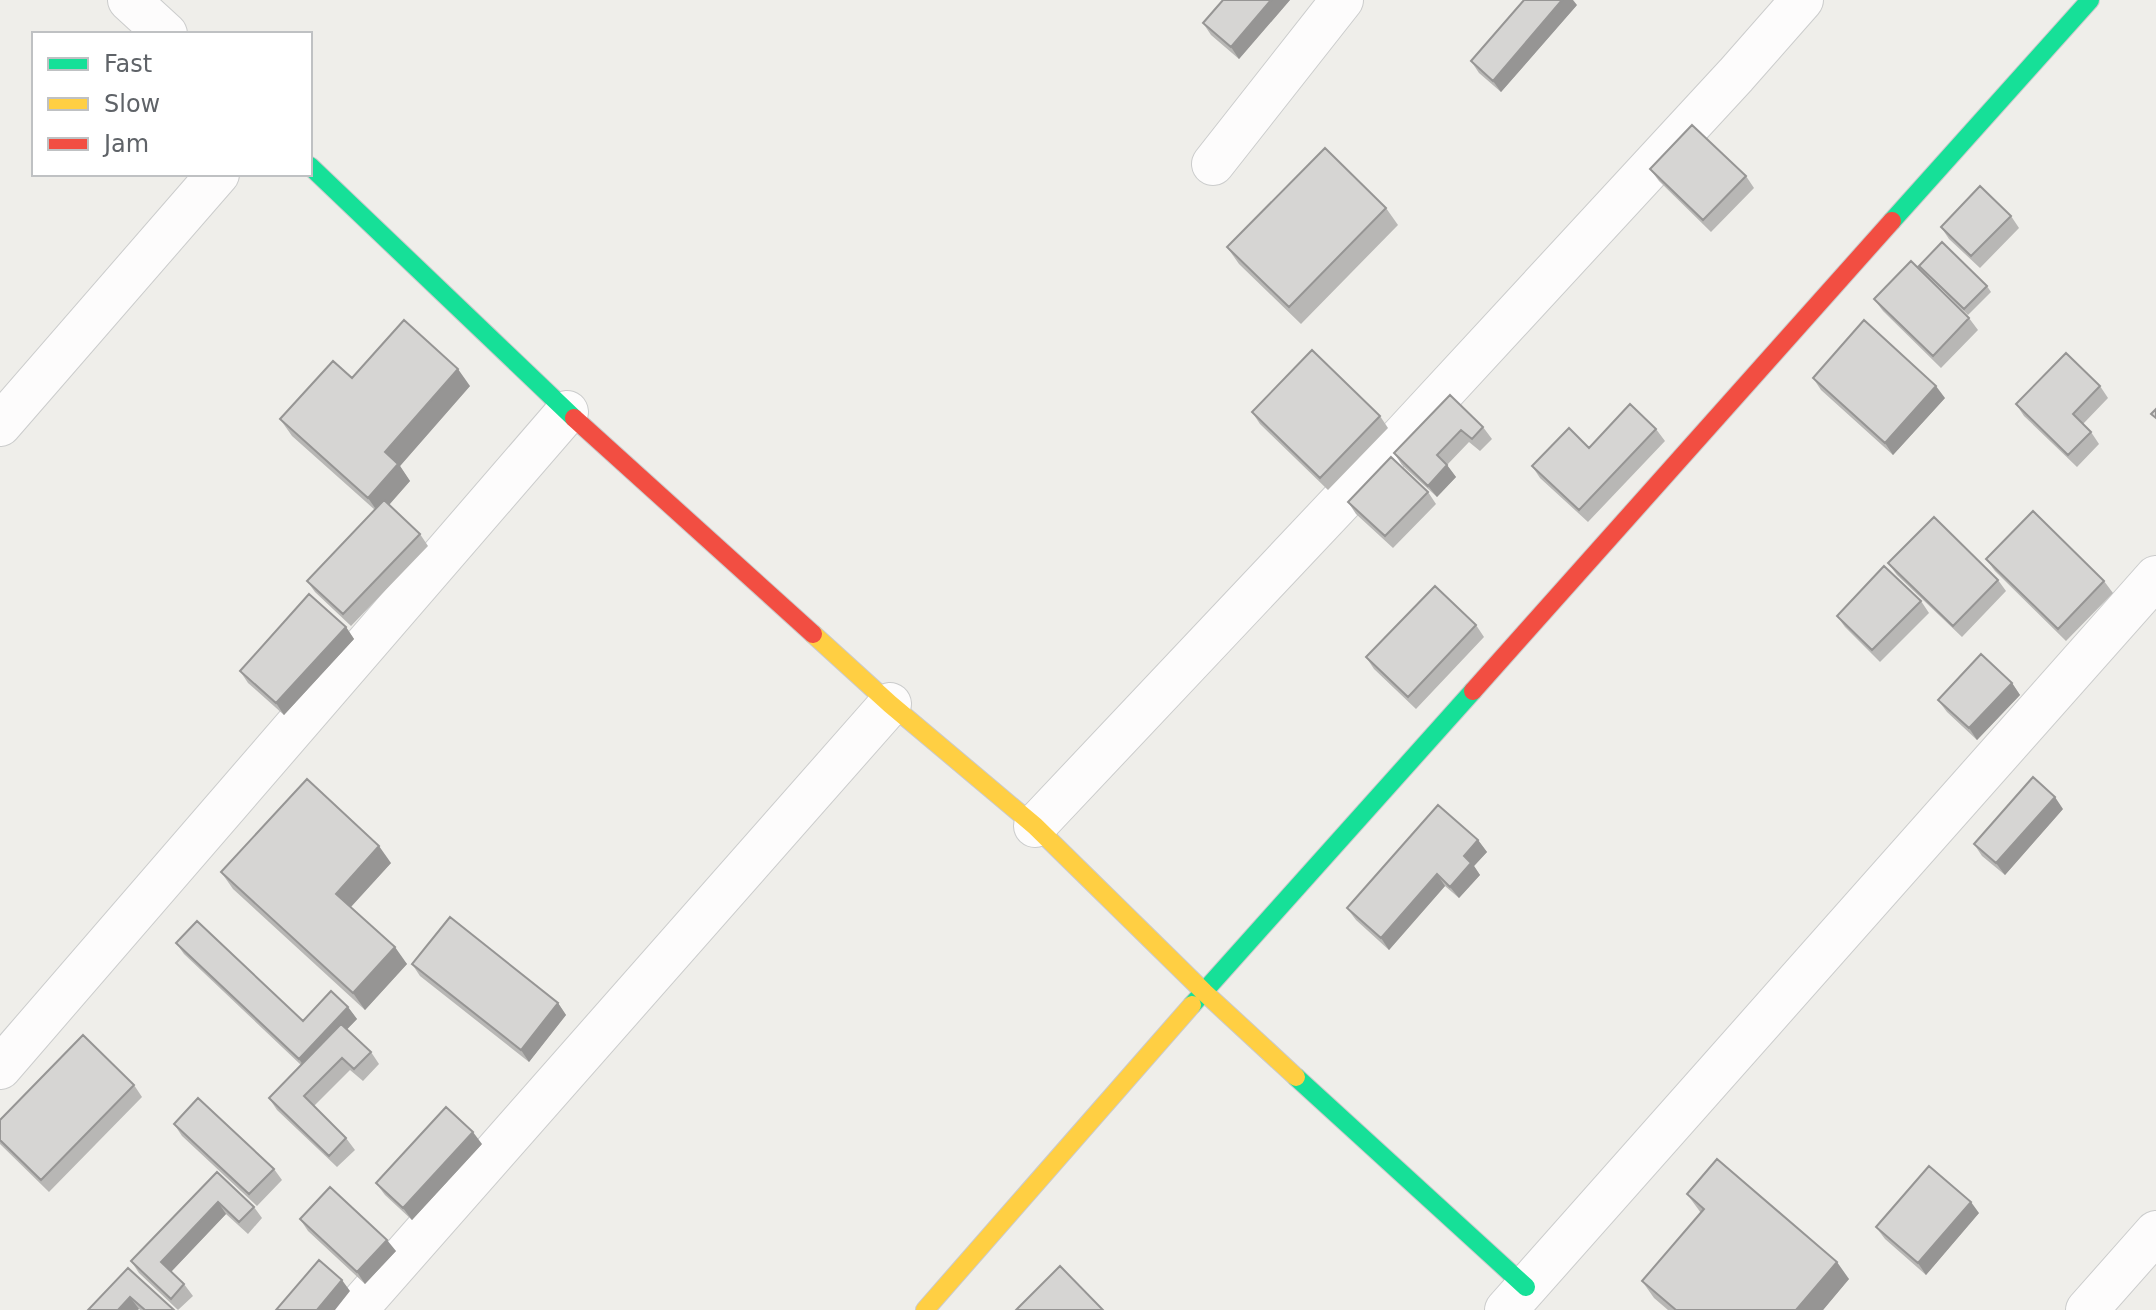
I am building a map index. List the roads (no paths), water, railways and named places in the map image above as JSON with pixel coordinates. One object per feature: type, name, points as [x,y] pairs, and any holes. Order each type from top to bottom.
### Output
[{"type":"street","points":[[129,0],[164,32]]},
{"type":"street","points":[[1213,164],[1342,0]]},
{"type":"street","points":[[1035,826],[1417,420],[1802,0]]},
{"type":"street","points":[[925,1310],[1204,992],[2090,0]]},
{"type":"street","points":[[312,168],[567,412],[890,704],[1035,826],[1516,1298],[2156,577]]},
{"type":"street","points":[[0,425],[216,176]]},
{"type":"street","points":[[0,1068],[567,412]]},
{"type":"street","points":[[356,1310],[890,704]]},
{"type":"street","points":[[2087,1310],[2156,1232]]}]
